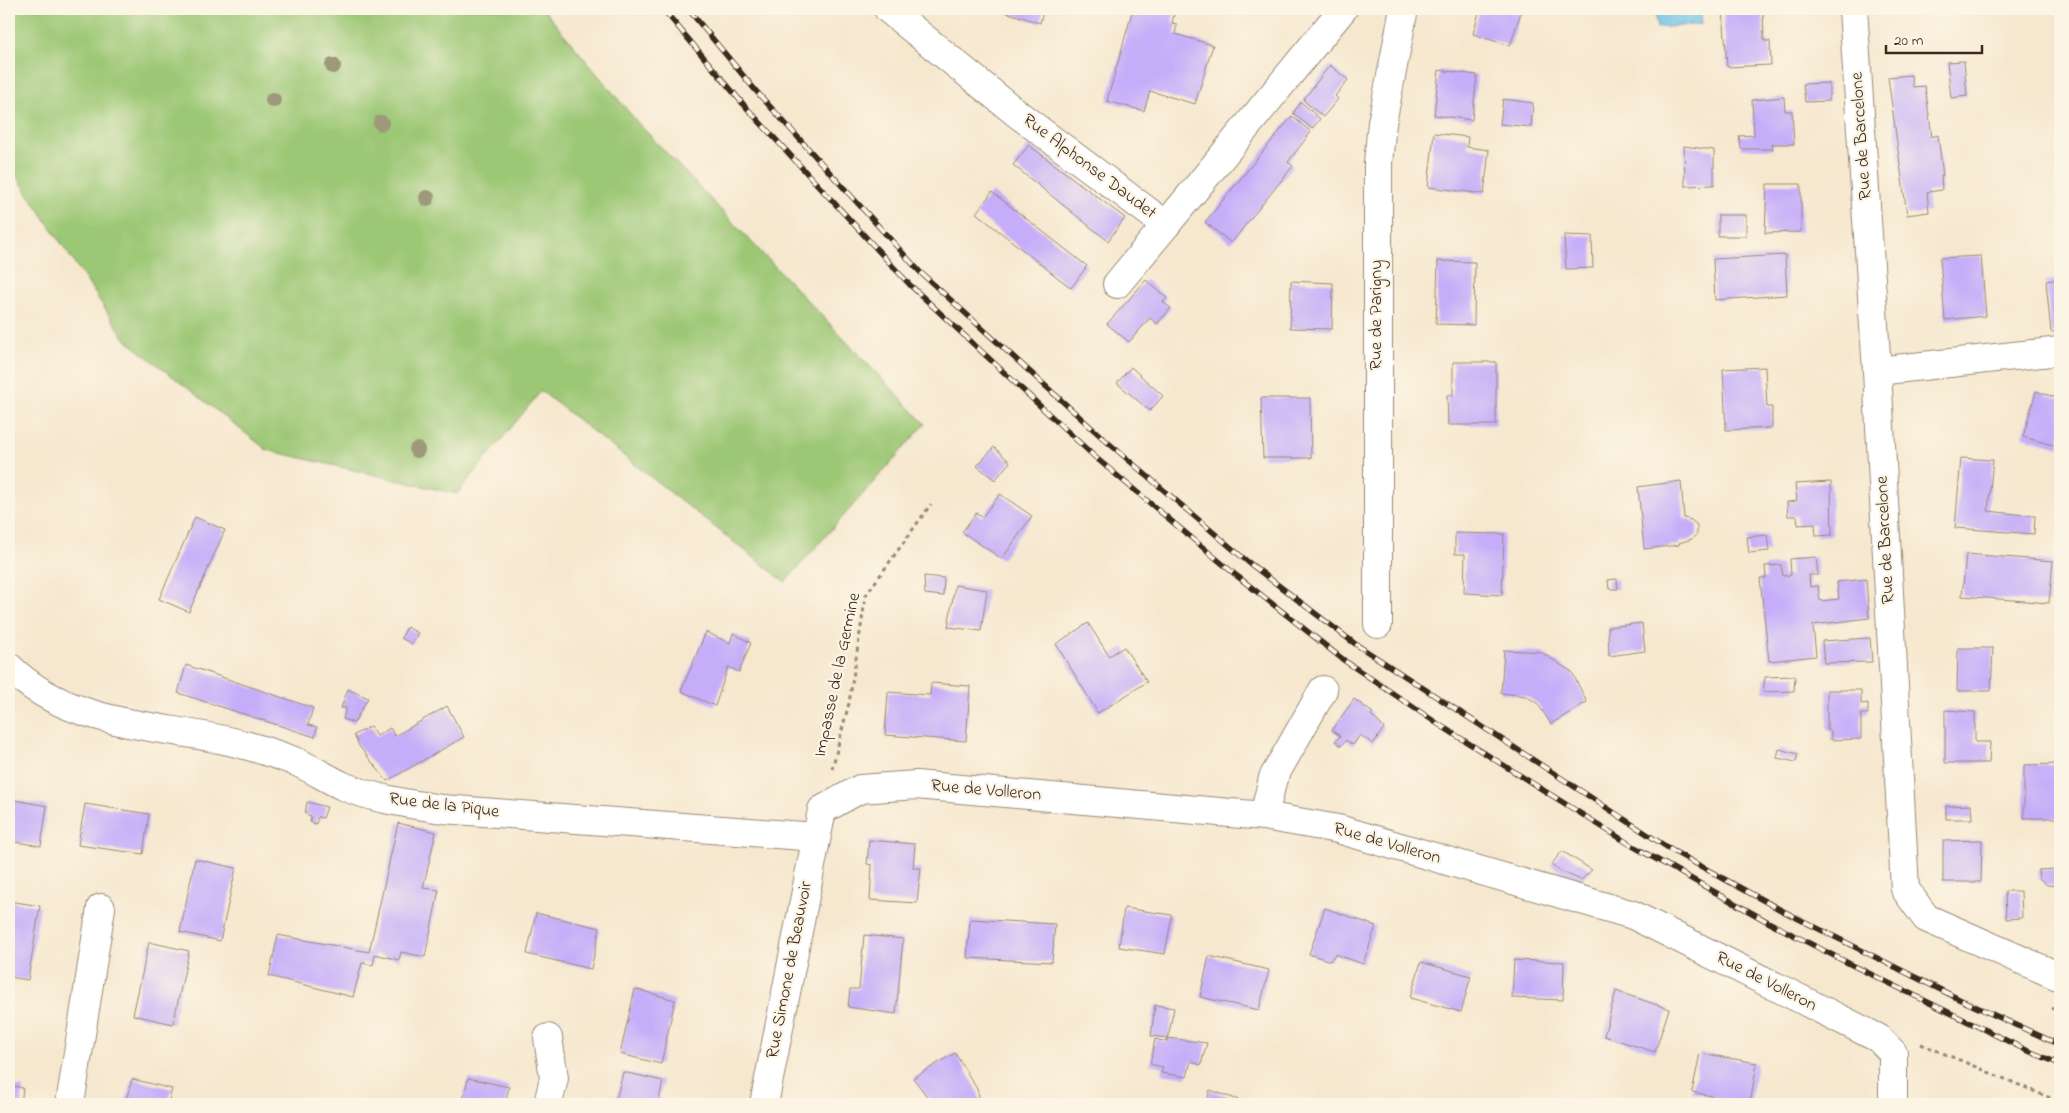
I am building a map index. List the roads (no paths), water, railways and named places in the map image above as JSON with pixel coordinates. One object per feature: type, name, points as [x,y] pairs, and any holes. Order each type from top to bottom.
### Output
[{"type":"street","name":"Rue Alphonse Daudet","points":[[888,9],[1019,115],[1166,225],[1343,9]]},
{"type":"street","name":"Rue de Parigny","points":[[1378,624],[1378,163],[1392,64],[1404,9]]},
{"type":"street","name":"Rue de Barcelone","points":[[1853,9],[1877,371],[1905,889],[1926,918],[2060,977]]},
{"type":"street","points":[[1117,284],[1166,225]]},
{"type":"street","points":[[1877,371],[2060,350]]},
{"type":"street","name":"Rue de la Pique","points":[[9,667],[48,698],[84,714],[245,745],[298,763],[344,786],[393,801],[442,809],[816,836]]},
{"type":"street","points":[[1264,816],[1273,778],[1323,690]]},
{"type":"street","name":"Rue de Volleron","points":[[816,836],[822,810],[860,789],[916,785],[1264,816],[1338,829],[1633,915],[1878,1038],[1892,1053],[1893,1104]]},
{"type":"street","name":"Rue Simone de Beauvoir","points":[[764,1104],[816,836]]},
{"type":"street","points":[[70,1104],[101,908]]},
{"type":"street","points":[[548,1038],[554,1078],[548,1104]]},
{"type":"water","points":[[1655,9],[1701,9],[1702,24],[1657,28]]},
{"type":"railway","points":[[663,9],[744,105],[910,285],[1095,457],[1237,576],[1345,661],[1438,724],[1631,845],[1770,923],[1852,965],[2026,1050],[2060,1064]]},
{"type":"railway","points":[[688,9],[756,91],[920,272],[1105,440],[1248,562],[1354,643],[1673,851],[1781,910],[1959,999],[2060,1045]]}]
